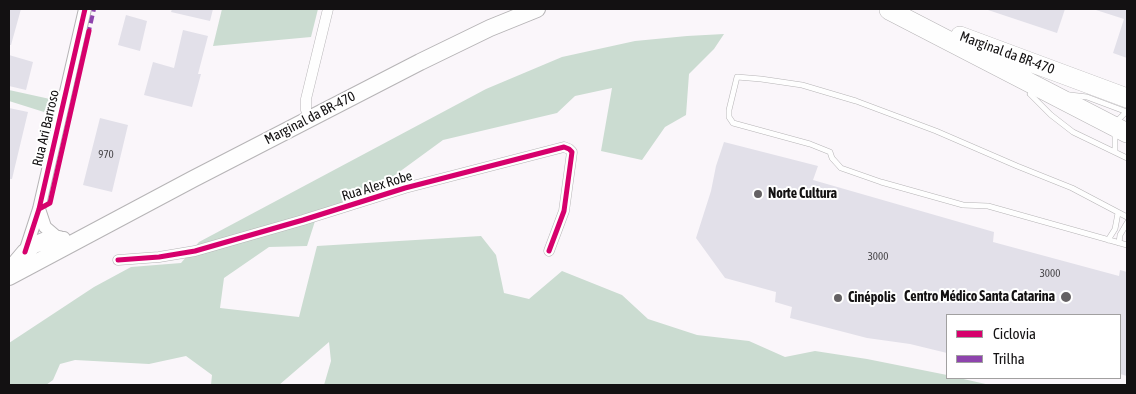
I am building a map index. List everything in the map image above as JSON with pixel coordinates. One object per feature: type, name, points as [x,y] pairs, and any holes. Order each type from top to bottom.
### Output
[{"type":"highway","name":"Marginal da BR-470","points":[[9,277],[308,119],[490,28],[537,9]]},
{"type":"highway","name":"Marginal da BR-470","points":[[888,9],[1127,107]]},
{"type":"highway","points":[[888,9],[1121,130]]},
{"type":"highway","points":[[9,271],[25,252],[40,243],[59,239]]},
{"type":"street","name":"Rua Ari Barroso","points":[[25,252],[39,209],[85,9]]},
{"type":"street","points":[[308,119],[306,100],[328,9]]},
{"type":"street","name":"Rua Alex Robe","points":[[118,260],[160,257],[195,251],[405,188],[564,147],[569,148],[572,152],[564,211],[549,250]]},
{"type":"street","points":[[39,209],[45,227],[59,239]]},
{"type":"street","name":"Marginal da BR-470","points":[[59,239],[87,237]]},
{"type":"lane","points":[[1127,217],[1072,188],[936,131],[863,104],[802,85],[737,78],[729,110],[729,117],[733,122],[810,144],[830,152],[832,158],[842,168],[882,182],[963,205],[988,206],[1127,246]]},
{"type":"lane","points":[[1115,152],[1121,130],[1117,121],[1127,107],[1087,97],[1030,94],[1050,115],[1073,132],[1127,158]]},
{"type":"lane","points":[[1108,240],[1115,229],[1118,213]]},
{"type":"lane","points":[[1119,243],[1120,235],[1127,223]]},
{"type":"green space","points":[[222,9],[318,9],[311,37],[213,46]]},
{"type":"green space","points":[[724,34],[714,49],[689,74],[686,115],[665,127],[642,160],[601,151],[612,88],[575,96],[557,113],[443,140],[380,186],[317,215],[307,246],[269,247],[224,278],[220,308],[299,317],[317,246],[481,236],[496,255],[504,293],[529,299],[562,271],[622,295],[648,319],[697,335],[749,341],[785,357],[815,351],[946,375],[946,379],[963,379],[990,385],[324,385],[331,361],[329,342],[279,385],[211,385],[212,375],[186,356],[149,364],[75,360],[60,364],[53,380],[46,385],[9,385],[9,343],[94,287],[131,267],[181,263],[199,242],[486,89],[562,57],[635,41]]},
{"type":"green space","points":[[9,90],[50,99],[44,112],[9,101]]},
{"type":"building","points":[[9,9],[21,9],[11,45],[9,45]]},
{"type":"building","points":[[172,9],[213,9],[210,21],[171,12]]},
{"type":"building","points":[[988,9],[1065,9],[1057,33]]},
{"type":"building","points":[[1097,9],[1127,9],[1127,58],[1113,53],[1124,19]]},
{"type":"building","points":[[126,15],[147,21],[140,51],[118,45]]},
{"type":"building","points":[[183,30],[208,36],[198,74],[201,74],[192,107],[144,95],[153,62],[174,68]]},
{"type":"building","points":[[9,55],[33,62],[26,90],[9,86]]},
{"type":"building","points":[[9,108],[28,112],[12,179],[9,179]]},
{"type":"building","points":[[100,118],[128,125],[112,192],[83,185]]},
{"type":"building","points":[[724,142],[818,166],[813,180],[994,232],[993,242],[1119,276],[1120,270],[1127,272],[1127,376],[1121,374],[1121,314],[946,314],[946,353],[910,344],[867,338],[790,318],[792,307],[775,302],[776,292],[725,278],[696,238],[711,191],[716,166]]},
{"type":"marked path","points":[[88,35],[94,9]]},
{"type":"cycle path","points":[[25,252],[39,209],[85,9]]},
{"type":"cycle path","points":[[39,209],[50,203],[89,31]]},
{"type":"cycle path","points":[[118,260],[159,257],[195,251],[405,188],[564,147],[572,152],[564,211],[549,251]]},
{"type":"place","name":"Norte Cultura","points":[[758,194]]},
{"type":"place","name":"Centro Médico Santa Catarina","points":[[1066,297]]},
{"type":"place","name":"Cinépolis","points":[[838,298]]}]
